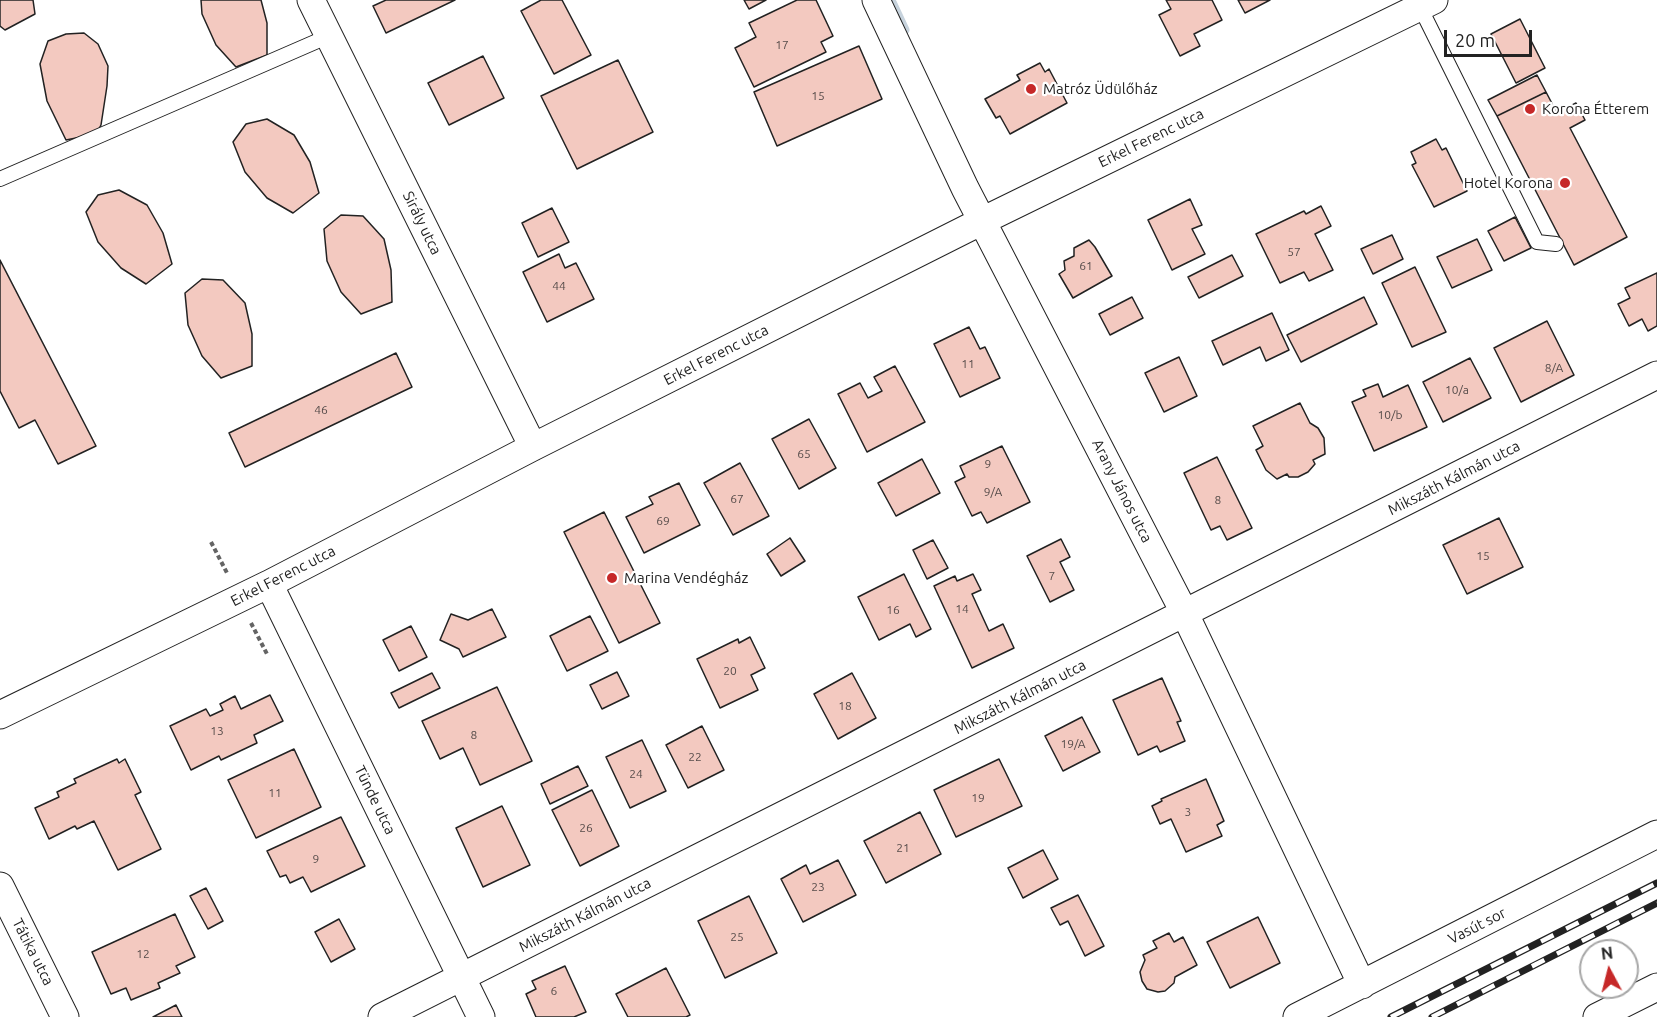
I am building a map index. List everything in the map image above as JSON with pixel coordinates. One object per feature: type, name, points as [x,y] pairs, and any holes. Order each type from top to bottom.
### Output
[{"type":"street","name":"Sirály utca","points":[[311,0],[532,447]]},
{"type":"street","name":"Arany János utca","points":[[876,0],[982,221],[1185,614],[1362,985]]},
{"type":"street","name":"Erkel Ferenc utca","points":[[0,715],[269,584],[532,447],[982,221],[1427,3]]},
{"type":"street","name":"Mikszáth Kálmán utca","points":[[382,1017],[1657,375]]},
{"type":"street","name":"Tünde utca","points":[[269,584],[481,1017]]},
{"type":"street","name":"Vasút sor","points":[[1297,1017],[1657,834]]},
{"type":"street","name":"Tátika utca","points":[[0,886],[65,1017]]},
{"type":"street","points":[[1598,1017],[1657,987]]},
{"type":"lane","points":[[1427,3],[1538,242],[1557,244]]},
{"type":"lane","points":[[0,178],[329,36]]},
{"type":"building","points":[[0,0],[33,0],[35,14],[5,30],[0,26]]},
{"type":"building","points":[[201,0],[261,0],[267,23],[267,55],[236,67],[216,45],[202,14]]},
{"type":"building","points":[[386,0],[455,0],[386,33],[373,6]]},
{"type":"building","points":[[541,0],[562,0],[591,55],[554,74],[521,11]]},
{"type":"building","points":[[744,0],[766,0],[749,9]]},
{"type":"building","points":[[797,0],[816,0],[833,36],[821,42],[826,52],[754,87],[735,48],[756,37],[749,23]]},
{"type":"building","points":[[1166,0],[1212,0],[1222,20],[1194,34],[1200,46],[1180,56],[1159,15],[1171,9]]},
{"type":"building","points":[[1238,0],[1270,0],[1245,13]]},
{"type":"building","points":[[1520,19],[1545,68],[1516,83],[1491,34]]},
{"type":"building","points":[[84,33],[98,44],[108,66],[101,125],[96,134],[66,140],[47,101],[40,64],[48,41],[66,34]]},
{"type":"building","points":[[859,46],[882,99],[777,146],[754,92]]},
{"type":"building","points":[[483,56],[504,98],[449,125],[428,83]]},
{"type":"building","points":[[618,60],[653,132],[577,169],[541,96]]},
{"type":"building","name":"Matróz Üdülőház","points":[[1040,63],[1045,72],[1049,69],[1067,103],[1010,134],[1000,116],[996,118],[985,99],[1020,80],[1017,75]]},
{"type":"building","points":[[1537,75],[1546,92],[1497,116],[1488,100]]},
{"type":"building","name":"Hotel Korona","points":[[1546,92],[1557,113],[1576,103],[1585,120],[1570,128],[1627,237],[1574,265],[1497,116]]},
{"type":"building","points":[[267,119],[294,135],[310,162],[319,193],[293,213],[267,198],[245,172],[233,142],[246,124]]},
{"type":"building","points":[[1436,139],[1442,150],[1446,148],[1467,191],[1434,207],[1412,165],[1416,163],[1411,152]]},
{"type":"building","points":[[119,190],[147,205],[163,233],[172,264],[146,284],[121,268],[98,242],[86,212],[98,195]]},
{"type":"building","points":[[1190,199],[1202,225],[1192,229],[1205,254],[1172,270],[1148,220]]},
{"type":"building","points":[[1321,206],[1331,226],[1315,234],[1333,270],[1309,281],[1304,272],[1280,283],[1256,234],[1304,211],[1306,214]]},
{"type":"building","points":[[552,208],[569,242],[538,257],[522,223]]},
{"type":"building","points":[[341,215],[363,216],[384,239],[391,270],[392,302],[361,314],[341,292],[327,261],[324,229]]},
{"type":"building","points":[[1515,217],[1531,248],[1504,261],[1488,231]]},
{"type":"building","points":[[1392,235],[1403,259],[1373,274],[1361,249]]},
{"type":"building","points":[[1477,239],[1492,270],[1452,288],[1437,257]]},
{"type":"building","points":[[1089,240],[1112,276],[1073,298],[1059,274],[1065,270],[1064,261],[1074,256],[1074,248]]},
{"type":"building","points":[[559,254],[565,268],[576,263],[594,299],[547,322],[523,272]]},
{"type":"building","points":[[1232,255],[1243,276],[1199,298],[1188,277]]},
{"type":"building","points":[[0,260],[96,446],[58,464],[35,420],[19,428],[0,391]]},
{"type":"building","points":[[1415,267],[1446,332],[1412,347],[1382,283]]},
{"type":"building","points":[[1657,273],[1657,326],[1648,331],[1642,319],[1629,326],[1618,304],[1630,298],[1625,288]]},
{"type":"building","points":[[202,279],[223,280],[245,303],[252,334],[252,366],[221,378],[202,356],[188,325],[185,293]]},
{"type":"building","points":[[1132,297],[1143,318],[1110,335],[1099,314]]},
{"type":"building","points":[[1364,297],[1377,324],[1301,362],[1287,335]]},
{"type":"building","points":[[1272,313],[1289,350],[1266,361],[1260,347],[1223,365],[1212,341]]},
{"type":"building","points":[[1547,321],[1574,375],[1521,402],[1494,348]]},
{"type":"building","points":[[969,327],[980,349],[985,347],[1000,378],[960,397],[934,344]]},
{"type":"building","points":[[396,353],[412,387],[245,467],[229,433]]},
{"type":"building","points":[[1179,357],[1197,396],[1164,412],[1145,373]]},
{"type":"building","points":[[1470,358],[1491,398],[1443,422],[1423,382]]},
{"type":"building","points":[[895,366],[925,422],[867,452],[838,394],[860,383],[868,398],[882,391],[874,377]]},
{"type":"building","points":[[1378,384],[1383,397],[1408,385],[1427,427],[1374,451],[1352,402],[1366,396],[1363,390]]},
{"type":"building","points":[[1300,403],[1310,423],[1318,428],[1324,438],[1325,454],[1313,460],[1315,464],[1308,472],[1298,477],[1289,477],[1287,474],[1277,479],[1266,470],[1256,450],[1263,446],[1253,426]]},
{"type":"building","points":[[809,419],[836,468],[799,489],[772,439]]},
{"type":"building","points":[[1002,446],[1030,502],[987,523],[981,512],[972,516],[955,482],[965,477],[960,466]]},
{"type":"building","points":[[1217,457],[1252,528],[1227,540],[1220,526],[1211,530],[1184,473]]},
{"type":"building","points":[[922,459],[940,493],[896,516],[878,483]]},
{"type":"building","points":[[740,463],[769,516],[733,535],[704,483]]},
{"type":"building","points":[[679,483],[700,525],[644,553],[626,517],[653,504],[649,497]]},
{"type":"building","name":"Marina Vendégház","points":[[604,512],[660,623],[619,643],[564,532]]},
{"type":"building","points":[[1499,518],[1523,567],[1467,594],[1443,545]]},
{"type":"building","points":[[790,538],[805,561],[781,576],[767,554]]},
{"type":"building","points":[[1061,539],[1070,557],[1060,562],[1074,590],[1050,602],[1027,556]]},
{"type":"building","points":[[933,540],[948,568],[927,579],[913,550]]},
{"type":"building","points":[[904,574],[931,629],[916,637],[910,624],[879,640],[858,597]]},
{"type":"building","points":[[973,574],[981,590],[972,594],[989,631],[1003,624],[1014,648],[972,668],[934,586],[955,576],[957,581]]},
{"type":"building","points":[[492,609],[506,637],[463,657],[459,649],[440,640],[451,614],[468,620]]},
{"type":"building","points":[[590,616],[608,651],[567,671],[550,636]]},
{"type":"building","points":[[411,626],[427,657],[399,671],[383,640]]},
{"type":"building","points":[[750,637],[765,668],[751,675],[758,690],[720,708],[697,659],[738,639],[739,643]]},
{"type":"building","points":[[617,672],[629,696],[602,709],[590,685]]},
{"type":"building","points":[[432,673],[440,688],[399,708],[391,693]]},
{"type":"building","points":[[852,673],[876,718],[838,739],[814,694]]},
{"type":"building","points":[[1162,678],[1181,721],[1177,722],[1185,741],[1160,752],[1157,746],[1138,755],[1113,700]]},
{"type":"building","points":[[497,687],[532,761],[480,785],[463,748],[440,759],[422,721]]},
{"type":"building","points":[[270,695],[283,721],[254,735],[257,743],[221,760],[219,756],[191,770],[170,726],[206,709],[210,716],[223,710],[220,704],[235,696],[241,709]]},
{"type":"building","points":[[1082,717],[1100,752],[1063,771],[1045,736]]},
{"type":"building","points":[[702,726],[724,770],[688,788],[666,745]]},
{"type":"building","points":[[642,740],[666,791],[630,808],[606,757]]},
{"type":"building","points":[[294,749],[321,807],[256,838],[228,780]]},
{"type":"building","points":[[117,759],[119,763],[125,759],[141,792],[135,795],[161,849],[118,870],[94,821],[77,829],[75,826],[49,839],[35,808],[59,797],[57,792],[76,783],[74,779]]},
{"type":"building","points":[[999,759],[1022,806],[956,837],[934,790]]},
{"type":"building","points":[[578,766],[588,786],[550,804],[541,784]]},
{"type":"building","points":[[1206,779],[1224,821],[1217,825],[1222,836],[1186,852],[1171,819],[1160,824],[1152,806],[1162,801],[1161,799]]},
{"type":"building","points":[[592,790],[619,846],[580,866],[552,810]]},
{"type":"building","points":[[502,806],[530,865],[483,887],[456,828]]},
{"type":"building","points":[[920,812],[941,854],[886,883],[864,841]]},
{"type":"building","points":[[341,817],[365,866],[311,892],[303,877],[290,883],[286,875],[280,877],[267,851]]},
{"type":"building","points":[[1043,850],[1058,879],[1023,898],[1008,868]]},
{"type":"building","points":[[838,860],[856,895],[803,922],[781,879],[806,865],[810,874]]},
{"type":"building","points":[[206,888],[223,921],[208,929],[190,896]]},
{"type":"building","points":[[1078,895],[1104,946],[1085,956],[1068,921],[1060,925],[1051,908]]},
{"type":"building","points":[[749,896],[777,953],[725,978],[698,921]]},
{"type":"building","points":[[175,914],[195,957],[176,966],[180,973],[158,983],[160,988],[131,1000],[126,988],[111,994],[92,952]]},
{"type":"building","points":[[1258,917],[1280,963],[1230,988],[1207,942]]},
{"type":"building","points":[[339,919],[355,949],[331,962],[315,932]]},
{"type":"building","points":[[1169,933],[1174,942],[1183,937],[1197,965],[1175,977],[1174,983],[1165,991],[1147,989],[1140,972],[1145,960],[1143,955],[1157,948],[1153,941]]},
{"type":"building","points":[[565,966],[586,1012],[574,1017],[536,1017],[526,994],[536,989],[532,981]]},
{"type":"building","points":[[666,968],[690,1015],[686,1017],[628,1017],[616,994]]},
{"type":"building","points":[[176,1005],[182,1017],[153,1017]]},
{"type":"waterway","points":[[891,0],[905,30]]},
{"type":"railway","points":[[1391,1017],[1657,883]]},
{"type":"railway","points":[[1432,1017],[1657,903]]},
{"type":"place","name":"Matróz Üdülőház","points":[[1031,89]]},
{"type":"place","name":"Korona Étterem","points":[[1530,109]]},
{"type":"place","name":"Hotel Korona","points":[[1565,183]]},
{"type":"place","name":"Marina Vendégház","points":[[612,578]]}]
